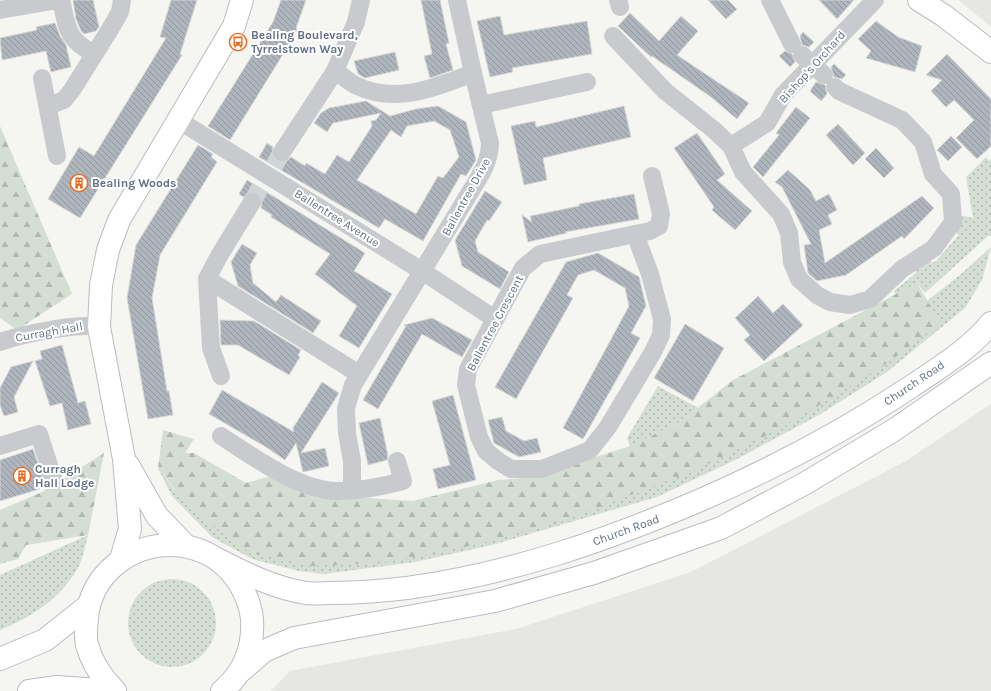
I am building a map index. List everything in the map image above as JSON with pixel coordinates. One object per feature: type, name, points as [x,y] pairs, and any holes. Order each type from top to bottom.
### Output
[{"type":"main road","points":[[121,559],[130,529],[124,459],[99,327],[101,285],[108,250],[118,220],[234,26],[242,0]]},
{"type":"main road","points":[[919,0],[943,15],[991,52]]},
{"type":"main road","name":"Church Road","points":[[219,560],[258,579],[306,593],[363,593],[439,583],[530,563],[666,515],[752,477],[825,439],[887,402],[938,368],[979,338],[991,323]]},
{"type":"main road","points":[[241,670],[264,651],[294,638],[495,601],[594,573],[721,528],[804,484],[894,430],[991,362]]},
{"type":"main road","points":[[124,459],[157,516],[186,546]]},
{"type":"main road","points":[[115,691],[103,679],[94,665],[87,644],[85,631],[88,606],[93,593],[105,574],[121,559],[141,549],[158,545],[186,546],[203,551],[219,560],[231,571],[241,585],[251,612],[253,630],[251,647],[241,670],[232,684],[222,691]]},
{"type":"main road","points":[[0,659],[45,640],[88,606]]},
{"type":"main road","points":[[30,691],[57,687],[115,691]]},
{"type":"street","points":[[0,10],[59,0],[69,35],[78,45],[94,54]]},
{"type":"street","points":[[49,106],[64,100],[109,32],[120,12],[122,0]]},
{"type":"street","points":[[221,376],[211,348],[207,279],[219,256],[267,177],[335,71],[356,22],[361,0]]},
{"type":"street","name":"Ballentree Drive","points":[[352,490],[352,461],[347,433],[346,408],[359,374],[487,163],[490,143],[457,0]]},
{"type":"street","points":[[613,36],[660,86],[714,130],[731,146],[742,172],[781,214],[789,233],[792,262],[800,279],[817,295],[830,302],[850,306],[870,299],[902,269],[934,248],[953,222],[950,194],[933,174],[923,142],[902,120],[839,91],[813,65],[770,0]]},
{"type":"street","name":"Bishop's Orchard","points":[[731,146],[766,123],[783,95],[875,0]]},
{"type":"street","points":[[335,71],[355,85],[375,92],[391,95],[429,91],[473,73]]},
{"type":"street","points":[[42,78],[49,106],[58,156]]},
{"type":"street","points":[[481,105],[587,82]]},
{"type":"street","name":"Ballentree Avenue","points":[[178,120],[267,177],[422,271],[495,319]]},
{"type":"street","name":"Ballentree Crescent","points":[[635,234],[650,274],[662,319],[660,335],[653,352],[608,426],[590,450],[542,470],[511,469],[486,451],[479,437],[466,385],[468,369],[523,268],[540,254],[635,234],[650,231],[659,226],[661,214],[652,176]]},
{"type":"street","points":[[207,279],[359,374]]},
{"type":"street","name":"Curragh Hall","points":[[0,342],[27,335],[88,325],[99,327]]},
{"type":"street","points":[[0,446],[39,434],[54,481]]},
{"type":"street","points":[[221,436],[264,463],[311,486],[335,491],[376,488],[403,481],[397,461]]},
{"type":"shaded area","points":[[958,0],[991,0],[991,27],[982,19]]},
{"type":"shaded area","points":[[991,404],[991,691],[271,691],[290,671],[516,629],[691,572],[906,461]]},
{"type":"green space","points":[[0,126],[72,294],[17,330],[0,318]]},
{"type":"green space","points":[[986,157],[989,161],[991,159],[991,236],[988,236],[925,293],[917,283],[896,295],[894,291],[916,273],[912,267],[929,257],[932,263],[936,261],[959,235],[954,232],[959,215],[973,218],[966,177]]},
{"type":"green space","points":[[991,247],[982,280],[965,308],[887,372],[819,415],[735,460],[657,497],[492,545],[415,562],[324,574],[299,571],[252,559],[212,537],[172,496],[158,468],[174,489],[223,522],[392,553],[855,357],[960,275]]},
{"type":"green space","points":[[917,283],[940,323],[889,362],[823,403],[767,435],[693,471],[558,523],[479,544],[383,563],[313,566],[250,553],[191,509],[158,468],[163,430],[194,439],[185,453],[194,453],[246,483],[274,475],[353,497],[413,501],[498,480],[534,477],[630,446],[680,422],[733,380]]},
{"type":"green space","points":[[658,386],[698,408],[680,422],[630,446],[627,438]]},
{"type":"green space","points":[[104,453],[88,535],[26,545],[18,559],[0,564],[0,510],[42,492]]},
{"type":"green space","points":[[88,535],[83,556],[78,568],[63,589],[34,613],[0,630],[0,575]]},
{"type":"green space","points":[[163,579],[181,579],[197,586],[209,598],[216,614],[216,632],[209,648],[197,660],[181,667],[163,667],[147,660],[135,648],[128,632],[128,614],[135,598],[147,586]]},
{"type":"building","points":[[73,0],[93,0],[99,27],[96,31],[84,34],[81,31],[76,19]]},
{"type":"building","points":[[171,0],[197,0],[180,54],[182,55],[80,218],[48,199],[79,147],[94,156],[166,38],[160,37]]},
{"type":"building","points":[[281,0],[306,0],[296,28],[298,30],[230,140],[208,126],[273,22]]},
{"type":"building","points":[[421,0],[440,0],[449,43],[446,44],[453,70],[430,78],[424,56],[432,54]]},
{"type":"building","points":[[708,0],[728,0],[737,9],[726,19]]},
{"type":"building","points":[[819,0],[854,0],[837,19]]},
{"type":"building","points":[[630,13],[659,41],[681,16],[698,31],[677,55],[749,103],[737,119],[711,97],[652,56],[651,57],[618,26]]},
{"type":"building","points":[[500,16],[504,35],[587,21],[592,54],[512,68],[513,72],[490,77],[477,21]]},
{"type":"building","points":[[876,21],[898,37],[922,46],[915,72],[866,58],[871,51],[858,39]]},
{"type":"building","points":[[55,23],[60,36],[66,45],[71,67],[51,72],[46,51],[2,60],[0,38],[37,30],[36,27]]},
{"type":"building","points":[[803,32],[814,42],[809,47],[802,45],[800,36]]},
{"type":"building","points":[[785,51],[792,54],[795,62],[790,67],[779,56]]},
{"type":"building","points":[[395,52],[399,70],[365,78],[358,74],[354,61]]},
{"type":"building","points":[[947,54],[991,99],[991,146],[977,159],[956,138],[974,120],[954,100],[946,107],[931,91],[942,80],[926,75]]},
{"type":"building","points":[[834,64],[846,75],[842,79],[834,77],[831,67]]},
{"type":"building","points":[[816,82],[825,85],[827,94],[821,101],[810,91]]},
{"type":"building","points":[[366,101],[390,116],[416,109],[438,106],[466,122],[476,160],[466,176],[461,174],[423,241],[385,219],[379,228],[259,157],[267,143],[273,147],[272,156],[277,161],[286,162],[291,157],[305,166],[306,163],[325,174],[337,155],[349,162],[372,126],[371,121],[376,120],[381,113],[333,123],[327,132],[314,123],[321,113],[329,108]],"holes":[[[434,121],[450,130],[459,157],[443,178],[438,176],[416,214],[357,180],[391,130],[401,137],[407,126]]]},
{"type":"building","points":[[624,106],[631,137],[543,158],[547,180],[524,185],[511,126],[535,121],[536,127]]},
{"type":"building","points":[[796,107],[810,118],[763,177],[753,167],[779,135],[776,133]]},
{"type":"building","points":[[838,124],[865,153],[853,165],[826,135]]},
{"type":"building","points":[[697,133],[725,174],[717,180],[752,211],[735,230],[712,210],[714,207],[674,148]]},
{"type":"building","points":[[951,136],[962,147],[948,161],[937,150]]},
{"type":"building","points":[[198,145],[213,154],[211,157],[217,162],[160,255],[152,298],[167,391],[169,391],[173,415],[148,419],[127,298],[136,245]]},
{"type":"building","points":[[876,148],[894,168],[884,178],[865,159]]},
{"type":"building","points":[[788,170],[810,190],[816,201],[829,194],[837,210],[828,215],[832,224],[819,230],[825,263],[922,196],[934,208],[904,239],[902,236],[846,275],[817,281],[808,273],[804,245],[811,244],[782,187],[775,182]]},
{"type":"building","points":[[247,180],[365,253],[354,271],[392,294],[359,348],[339,336],[357,306],[315,274],[330,254],[271,217],[272,215],[261,208],[262,202],[258,193],[252,192],[243,197],[239,194]]},
{"type":"building","points":[[485,191],[502,202],[489,221],[487,220],[475,241],[478,252],[509,272],[500,289],[462,266],[455,240]]},
{"type":"building","points":[[634,194],[639,219],[565,232],[567,233],[528,242],[522,215],[532,222],[530,216],[579,206],[579,204]]},
{"type":"building","points":[[242,244],[257,253],[250,265],[253,283],[276,302],[281,295],[321,321],[313,333],[238,286],[231,262]]},
{"type":"building","points":[[598,253],[639,277],[646,306],[631,333],[640,338],[583,439],[563,428],[629,306],[625,288],[594,270],[578,275],[567,295],[573,298],[516,399],[495,387],[566,262]]},
{"type":"building","points":[[758,296],[773,313],[783,304],[803,325],[764,361],[744,340],[750,335],[735,318]]},
{"type":"building","points":[[432,318],[472,340],[462,357],[422,334],[378,409],[363,400],[406,326],[404,325]]},
{"type":"building","points":[[220,320],[254,321],[301,350],[298,355],[300,357],[289,375],[238,345],[221,345]]},
{"type":"building","points":[[685,324],[724,348],[693,401],[654,378]]},
{"type":"building","points":[[62,345],[78,403],[85,401],[91,424],[68,430],[62,403],[50,406],[35,361],[42,359],[40,351]]},
{"type":"building","points":[[33,361],[14,397],[18,412],[4,416],[0,405],[0,388],[11,367]]},
{"type":"building","points":[[322,382],[339,393],[301,453],[325,448],[329,466],[303,472],[296,443],[285,460],[266,447],[209,414],[222,390],[294,432],[293,428]]},
{"type":"building","points":[[453,395],[476,480],[438,489],[433,469],[450,465],[432,401]]},
{"type":"building","points":[[502,417],[506,431],[524,441],[537,438],[541,452],[519,457],[494,443],[488,420]]},
{"type":"building","points":[[380,418],[388,456],[387,460],[368,465],[359,423]]},
{"type":"building","name":"Curragh Hall Lodge","points":[[33,449],[46,487],[0,501],[0,460]]},
{"type":"tunnel","points":[[274,166],[282,152]]},
{"type":"tunnel","points":[[252,202],[260,188]]},
{"type":"place","name":"Bealing Boulevard, Tyrrelstown Way","points":[[238,42]]},
{"type":"place","name":"Bealing Woods","points":[[79,183]]},
{"type":"place","name":"Curragh Hall Lodge","points":[[22,476]]}]
